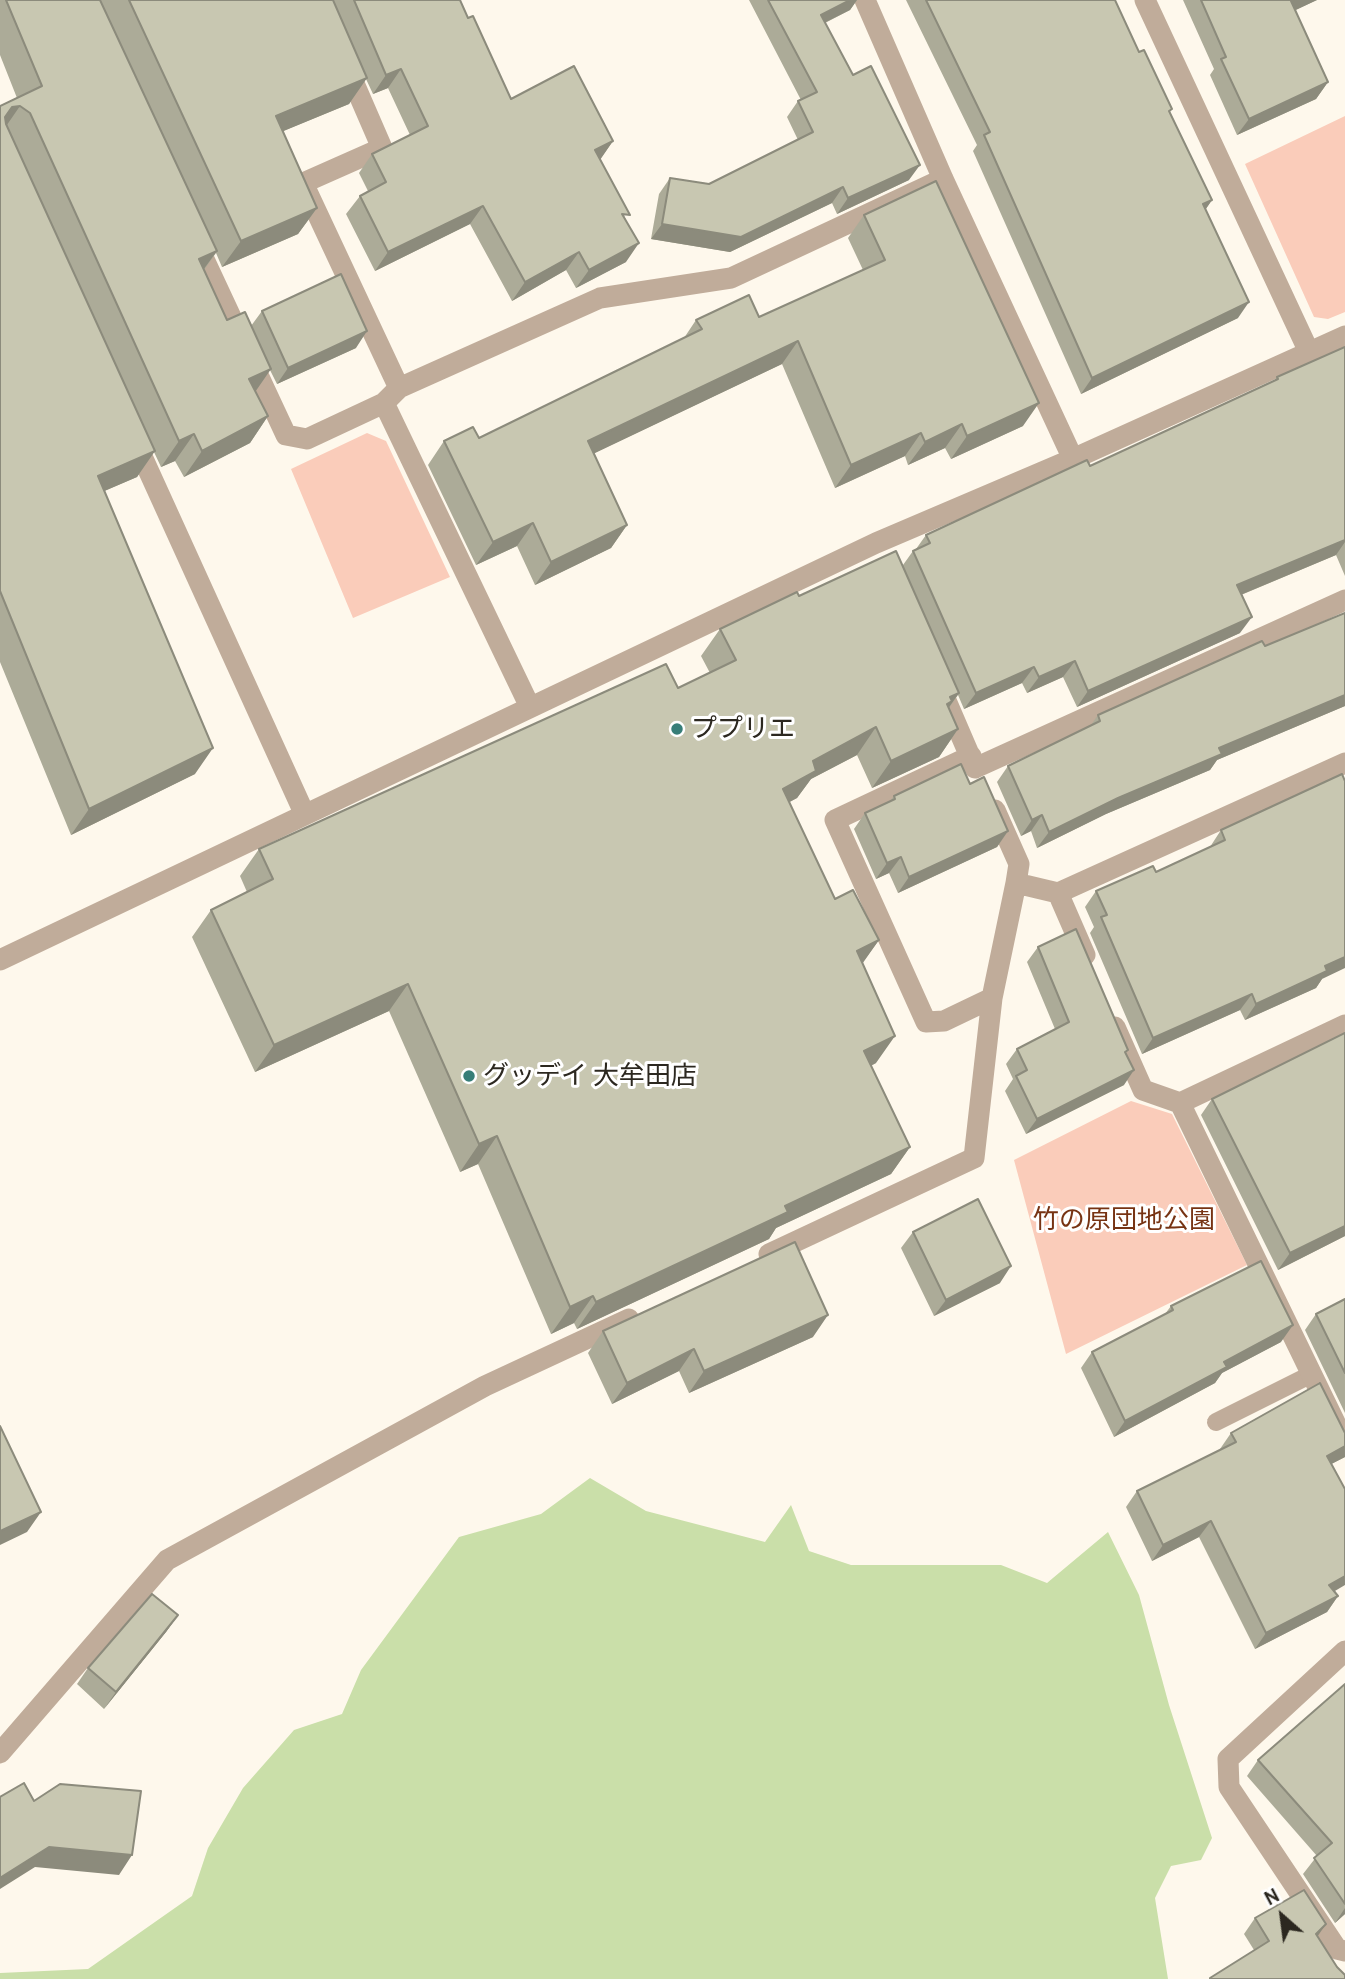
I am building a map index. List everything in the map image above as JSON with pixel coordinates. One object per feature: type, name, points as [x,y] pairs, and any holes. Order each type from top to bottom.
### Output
[{"type":"street","points":[[865,0],[943,179],[1073,459]]},
{"type":"street","points":[[1144,0],[1309,352]]},
{"type":"street","points":[[339,50],[382,148],[303,183],[392,396],[530,705]]},
{"type":"street","points":[[188,224],[286,435],[307,439],[600,298],[732,278],[943,179]]},
{"type":"street","points":[[0,960],[530,705],[876,543],[1073,459],[1345,336]]},
{"type":"street","points":[[126,423],[304,816]]},
{"type":"street","points":[[876,543],[887,568]]},
{"type":"street","points":[[992,998],[944,1021],[926,1021],[835,820],[1345,600]]},
{"type":"street","points":[[748,1264],[974,1158],[992,998],[1019,864],[932,668]]},
{"type":"street","points":[[1016,883],[1058,893],[1345,763]]},
{"type":"street","points":[[1058,893],[1091,969]]},
{"type":"street","points":[[1105,1004],[1143,1090],[1180,1103],[1345,1025]]},
{"type":"street","points":[[1180,1103],[1345,1443]]},
{"type":"street","points":[[0,1753],[167,1560],[485,1386],[648,1310]]},
{"type":"street","points":[[1345,1651],[1228,1759],[1229,1787],[1337,1949],[1345,1951]]},
{"type":"lane","points":[[1216,1422],[1311,1374]]},
{"type":"green space","points":[[1345,116],[1345,312],[1328,319],[1314,317],[1245,164]]},
{"type":"green space","points":[[367,433],[386,441],[450,577],[353,618],[291,469]]},
{"type":"green space","name":"竹の原団地公園","points":[[1131,1101],[1172,1114],[1247,1265],[1066,1354],[1014,1160]]},
{"type":"shaded area","points":[[590,1478],[646,1511],[765,1542],[791,1505],[809,1551],[851,1565],[1001,1565],[1047,1583],[1108,1532],[1139,1595],[1169,1705],[1212,1838],[1201,1860],[1171,1866],[1155,1898],[1168,1979],[0,1979],[0,1973],[88,1969],[192,1896],[208,1848],[243,1788],[294,1730],[342,1714],[361,1670],[459,1537],[541,1514]]},
{"type":"building","points":[[6,0],[100,0],[217,251],[199,259],[227,320],[245,312],[271,369],[249,379],[268,416],[202,451],[194,434],[179,441],[30,113],[20,106],[12,107],[5,117],[6,124],[155,451],[98,476],[213,748],[89,809],[0,591],[0,106],[42,86]]},
{"type":"building","points":[[129,0],[333,0],[367,78],[276,116],[317,208],[241,241]]},
{"type":"building","points":[[354,0],[460,0],[468,18],[473,16],[511,99],[574,66],[613,141],[595,150],[630,215],[622,214],[639,243],[589,270],[579,252],[525,282],[483,206],[388,252],[360,196],[386,182],[372,154],[428,126],[401,69],[386,75]]},
{"type":"building","points":[[768,0],[850,0],[821,15],[853,75],[871,66],[920,165],[848,198],[843,187],[741,237],[662,224],[670,178],[709,184],[813,132],[798,101],[817,92]]},
{"type":"building","points":[[926,0],[1115,0],[1139,52],[1144,50],[1172,109],[1169,111],[1212,200],[1203,204],[1249,302],[1092,378],[984,135],[990,132]]},
{"type":"building","points":[[1201,0],[1294,0],[1291,1],[1328,82],[1249,119],[1221,59],[1226,57]]},
{"type":"building","points":[[936,181],[1039,403],[967,436],[962,424],[925,442],[921,433],[851,465],[798,341],[588,441],[627,525],[551,562],[533,523],[493,542],[444,441],[473,427],[479,438],[702,329],[696,320],[749,295],[759,317],[885,260],[864,215]]},
{"type":"building","points":[[341,274],[367,331],[288,368],[262,311]]},
{"type":"building","points":[[1345,347],[1345,540],[1237,585],[1252,617],[1088,691],[1075,661],[1039,677],[1034,667],[976,693],[913,551],[930,543],[926,535],[1087,460],[1090,466]]},
{"type":"building","points":[[896,551],[959,693],[950,697],[952,701],[947,704],[958,729],[891,761],[876,727],[813,761],[816,771],[783,789],[835,899],[853,890],[879,940],[857,951],[895,1036],[864,1051],[910,1147],[785,1206],[788,1212],[596,1302],[593,1296],[570,1307],[497,1136],[479,1144],[408,984],[274,1045],[211,910],[273,879],[259,849],[666,664],[678,688],[736,660],[720,629],[797,592],[799,596]]},
{"type":"building","points":[[1345,613],[1345,695],[1219,748],[1222,754],[1118,798],[1049,832],[1042,815],[1032,820],[1008,766],[1100,721],[1098,715],[1262,641],[1265,646]]},
{"type":"building","points":[[961,764],[970,784],[984,777],[1008,831],[909,877],[901,857],[887,863],[865,813]]},
{"type":"building","points":[[1342,774],[1345,781],[1345,957],[1325,966],[1327,971],[1256,1004],[1252,994],[1153,1038],[1101,917],[1107,915],[1096,891],[1153,866],[1156,872],[1225,840],[1221,830]]},
{"type":"building","points":[[1076,929],[1134,1070],[1037,1119],[1016,1076],[1027,1070],[1017,1049],[1069,1022],[1038,947]]},
{"type":"building","points":[[1345,1033],[1345,1226],[1290,1253],[1212,1099]]},
{"type":"building","points":[[978,1199],[1011,1266],[946,1300],[913,1232]]},
{"type":"building","points":[[795,1242],[828,1315],[704,1371],[694,1349],[627,1383],[603,1331]]},
{"type":"building","points":[[1261,1261],[1293,1325],[1224,1362],[1227,1367],[1125,1421],[1092,1352],[1173,1310],[1171,1306]]},
{"type":"building","points":[[1345,1299],[1345,1373],[1316,1314]]},
{"type":"building","points":[[1320,1383],[1345,1433],[1345,1446],[1327,1456],[1345,1489],[1345,1576],[1329,1585],[1338,1596],[1266,1633],[1211,1521],[1163,1545],[1137,1491],[1236,1442],[1231,1433]]},
{"type":"building","points":[[0,1426],[41,1512],[0,1531]]},
{"type":"building","points":[[152,1594],[178,1615],[116,1692],[88,1668]]},
{"type":"building","points":[[1345,1684],[1345,1904],[1314,1858],[1332,1843],[1258,1760]]},
{"type":"building","points":[[24,1783],[34,1801],[60,1784],[141,1791],[132,1855],[49,1847],[0,1878],[0,1797]]},
{"type":"building","points":[[1304,1890],[1326,1924],[1316,1934],[1345,1975],[1345,1979],[1210,1979],[1269,1941],[1255,1918]]},
{"type":"place","name":"ププリエ","points":[[677,729]]},
{"type":"place","name":"グッデイ 大牟田店","points":[[469,1076]]}]
